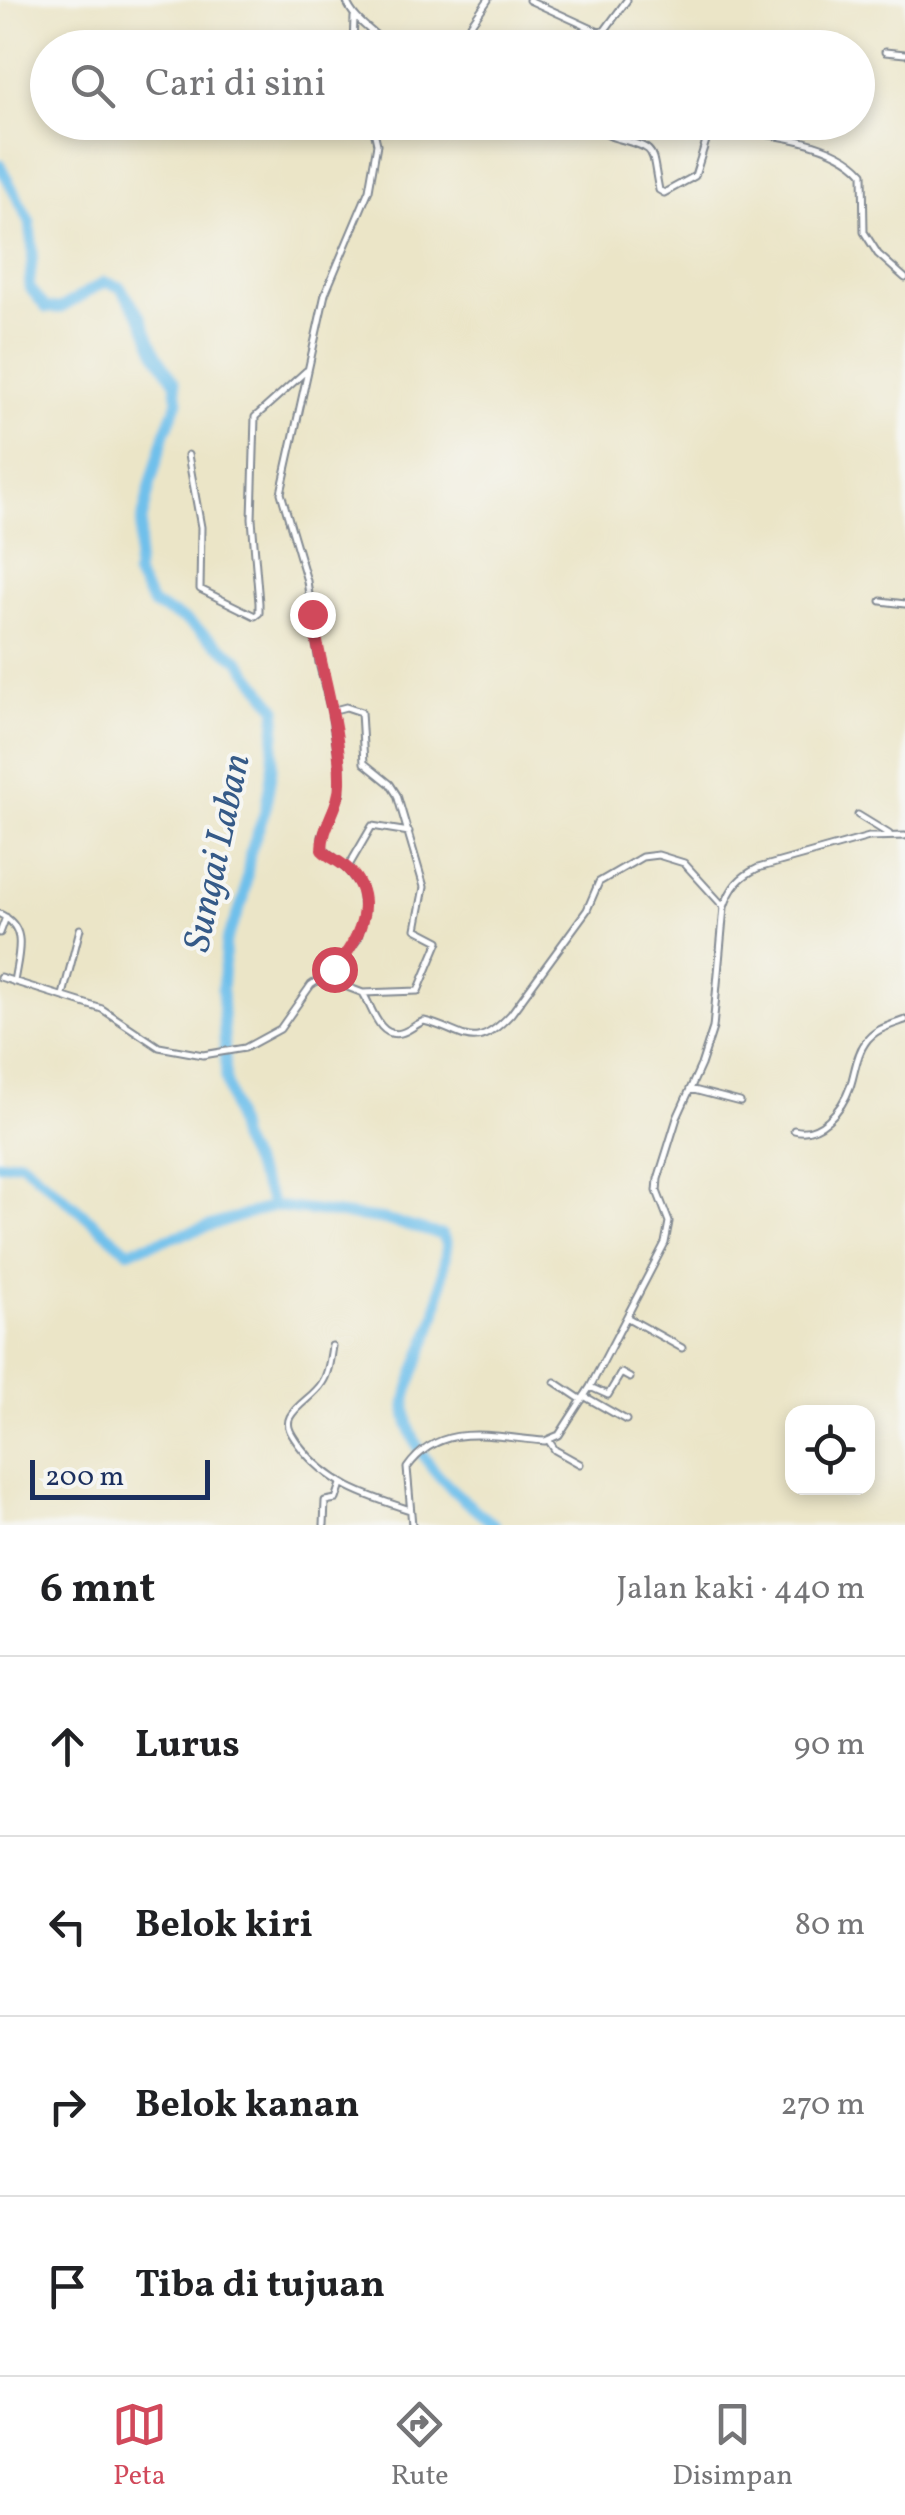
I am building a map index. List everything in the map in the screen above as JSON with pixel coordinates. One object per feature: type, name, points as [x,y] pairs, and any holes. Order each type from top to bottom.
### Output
[{"type":"street","points":[[346,0],[354,17],[354,30]]},
{"type":"street","points":[[467,30],[488,0]]},
{"type":"street","points":[[529,0],[596,30]]},
{"type":"street","points":[[605,30],[627,0]]},
{"type":"street","points":[[354,17],[374,30]]},
{"type":"street","points":[[884,52],[905,54]]},
{"type":"street","points":[[0,977],[102,1009],[160,1046],[208,1055],[246,1048],[280,1029],[311,985],[334,969],[357,940],[364,913],[361,887],[348,868],[322,850],[322,837],[340,794],[340,766],[306,581],[281,493],[325,294],[369,190],[376,140]]},
{"type":"street","points":[[624,140],[646,146],[652,154],[659,190],[664,193],[696,176],[706,140]]},
{"type":"street","points":[[790,140],[848,158],[862,173],[864,232],[878,254],[905,278]]},
{"type":"street","points":[[188,456],[201,526],[200,589],[255,616],[260,603],[252,519],[255,418],[308,369]]},
{"type":"street","points":[[881,601],[905,604]]},
{"type":"street","points":[[332,711],[346,707],[361,712],[364,763],[393,787],[424,887],[416,930],[438,940],[435,956],[416,992],[363,993],[342,985],[334,969]]},
{"type":"street","points":[[858,815],[892,835]]},
{"type":"street","points":[[348,868],[372,826],[409,832]]},
{"type":"street","points":[[412,1525],[406,1470],[418,1455],[456,1434],[550,1441],[583,1398],[628,1317],[668,1234],[669,1218],[657,1191],[658,1179],[716,1016],[724,907],[730,890],[745,874],[758,868],[868,837],[905,836]]},
{"type":"street","points":[[363,993],[379,1025],[388,1032],[401,1034],[424,1021],[463,1036],[482,1035],[502,1024],[518,1004],[586,910],[599,882],[642,856],[658,855],[684,864],[724,907]]},
{"type":"street","points":[[0,933],[3,915]]},
{"type":"street","points":[[3,915],[19,930],[14,982]]},
{"type":"street","points":[[63,995],[80,930]]},
{"type":"street","points":[[794,1130],[812,1131],[826,1122],[848,1093],[861,1049],[868,1039],[905,1020]]},
{"type":"street","points":[[690,1089],[740,1102]]},
{"type":"street","points":[[628,1317],[682,1348]]},
{"type":"street","points":[[332,1346],[322,1383],[294,1411],[288,1424],[308,1455],[340,1484],[363,1496],[410,1510]]},
{"type":"street","points":[[590,1386],[607,1395],[621,1373],[630,1378]]},
{"type":"street","points":[[554,1382],[626,1420]]},
{"type":"street","points":[[550,1441],[555,1450],[580,1464]]},
{"type":"street","points":[[324,1525],[323,1506],[336,1499],[340,1484]]},
{"type":"waterway","name":"Sungai Laban","points":[[0,165],[30,222],[33,252],[29,287],[46,308],[61,308],[104,282],[120,287],[141,317],[157,355],[175,382],[178,401],[151,482],[136,575],[153,605],[185,620],[239,660],[277,709],[265,811],[250,853],[244,898],[226,941],[222,990],[226,1079],[240,1140],[274,1206]]},
{"type":"waterway","points":[[0,1164],[20,1161],[128,1251],[274,1206],[385,1220],[442,1235],[447,1244],[436,1314],[406,1401],[409,1428],[438,1475],[495,1525]]},
{"type":"route","points":[[312,614],[340,766],[340,794],[322,837],[322,850],[348,868],[361,887],[364,901],[357,940],[334,969]]}]
